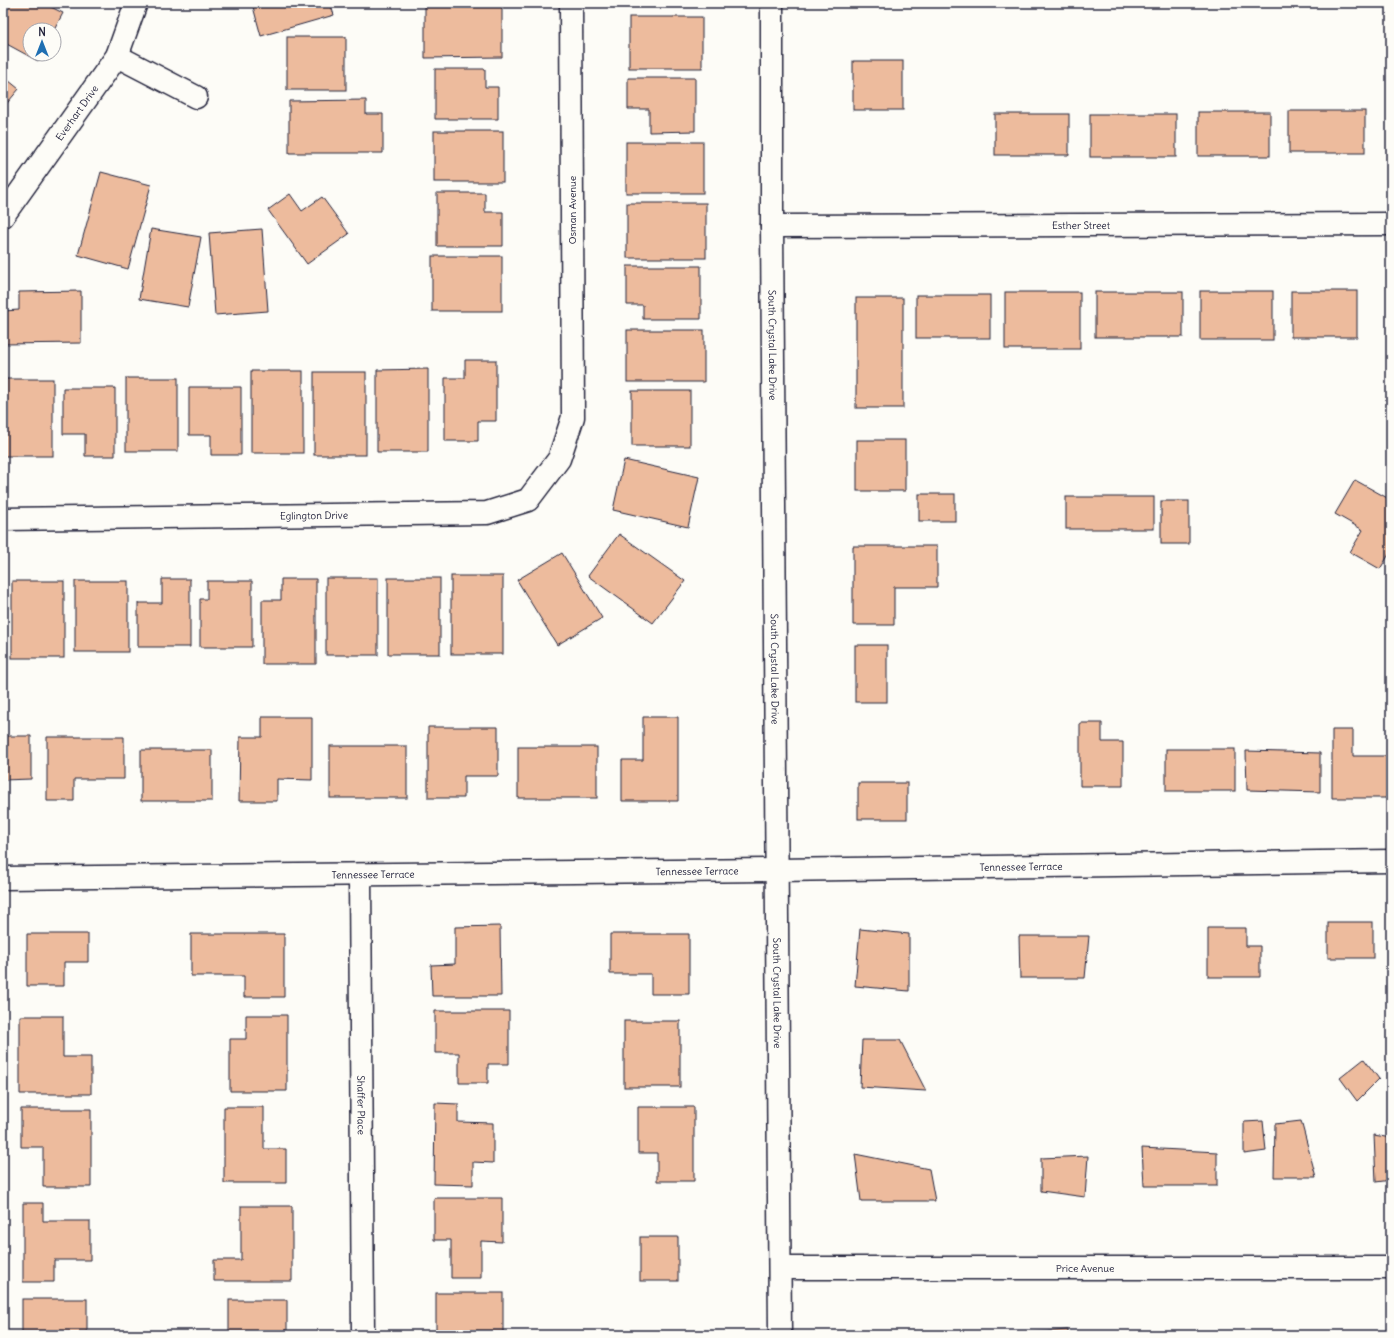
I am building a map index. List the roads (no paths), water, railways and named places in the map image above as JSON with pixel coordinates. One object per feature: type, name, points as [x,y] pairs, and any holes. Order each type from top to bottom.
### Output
[{"type":"street","name":"Everhart Drive","points":[[3,216],[117,56],[136,3]]},
{"type":"street","name":"Osman Avenue","points":[[571,3],[573,417]]},
{"type":"street","name":"South Crystal Lake Drive","points":[[772,3],[772,226],[780,1335]]},
{"type":"street","points":[[117,56],[196,97]]},
{"type":"street","name":"Esther Street","points":[[772,226],[1391,224]]},
{"type":"street","name":"Eglington Drive","points":[[3,519],[487,514],[528,500],[559,459],[573,417]]},
{"type":"street","name":"Tennessee Terrace","points":[[3,878],[776,870],[1391,861]]},
{"type":"street","name":"Shaffer Place","points":[[360,875],[363,1335]]},
{"type":"street","name":"Price Avenue","points":[[780,1268],[1391,1268]]}]
